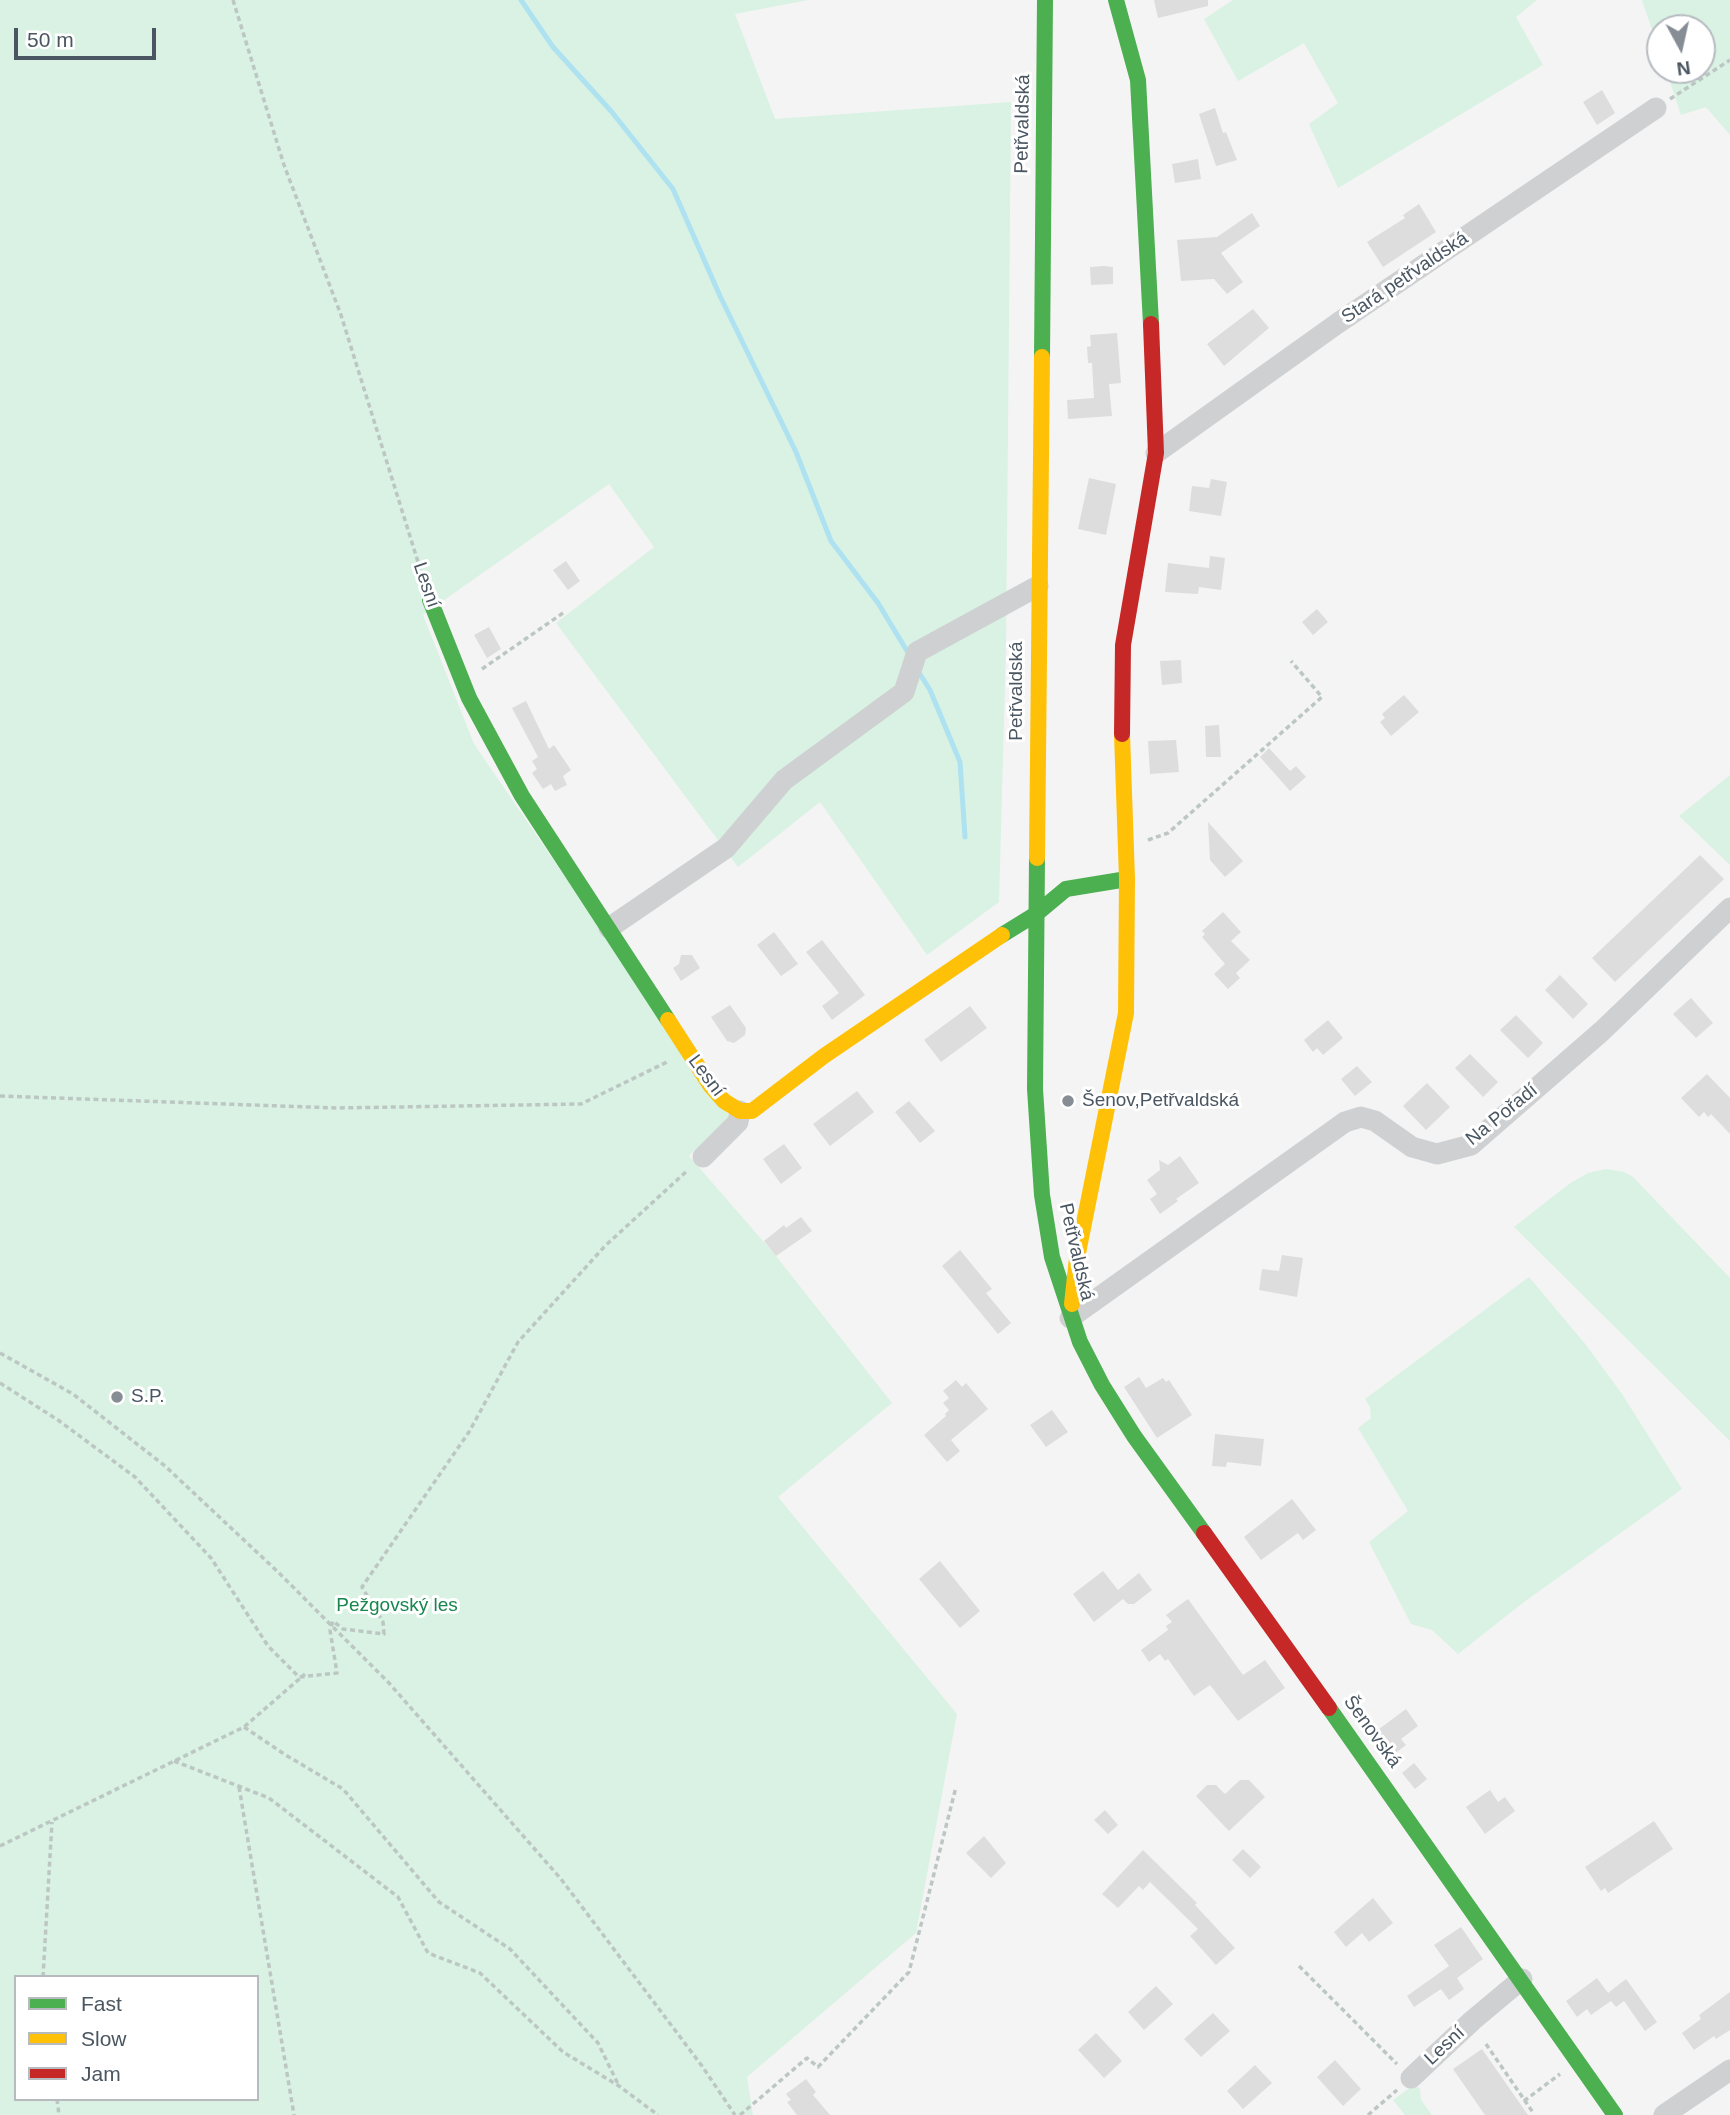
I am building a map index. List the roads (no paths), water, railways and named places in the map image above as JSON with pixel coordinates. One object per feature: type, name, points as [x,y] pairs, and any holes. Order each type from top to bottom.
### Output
[{"type":"street","name":"Petřvaldská","points":[[1045,0],[1035,1089],[1037,1140],[1052,1257],[1070,1318],[1096,1373]]},
{"type":"street","points":[[1070,1318],[1076,1258],[1126,1013],[1127,879],[1121,707],[1123,645],[1156,453],[1138,79],[1116,0]]},
{"type":"street","name":"Stará petřvaldská","points":[[1156,453],[1338,323],[1656,108]]},
{"type":"street","points":[[609,928],[726,848],[784,780],[904,692],[917,652],[1038,586]]},
{"type":"street","name":"Lesní","points":[[430,600],[469,698],[522,796],[688,1052],[724,1101],[740,1111],[752,1111],[824,1056],[1036,914]]},
{"type":"street","points":[[1036,914],[1066,888],[1127,879]]},
{"type":"street","name":"Na Pořadí","points":[[1070,1318],[1345,1122],[1361,1117],[1375,1121],[1412,1147],[1437,1154],[1471,1144],[1602,1031],[1730,908]]},
{"type":"street","name":"Lesní","points":[[703,1157],[738,1122],[740,1111]]},
{"type":"street","name":"Šenovská","points":[[1096,1373],[1149,1458],[1522,1979],[1615,2115]]},
{"type":"street","name":"Lesní","points":[[1411,2078],[1522,1979]]},
{"type":"street","points":[[1664,2115],[1730,2070]]},
{"type":"waterway","points":[[521,0],[553,47],[611,111],[673,189],[720,296],[796,452],[831,541],[878,603],[910,656]]},
{"type":"waterway","points":[[918,671],[930,690],[960,762],[965,837]]},
{"type":"place","name":"Šenov,Petřvaldská","points":[[1068,1101]]},
{"type":"place","name":"S.P.","points":[[117,1397]]},
{"type":"park label","name":"Pežgovský les","points":[[397,1606]]}]
